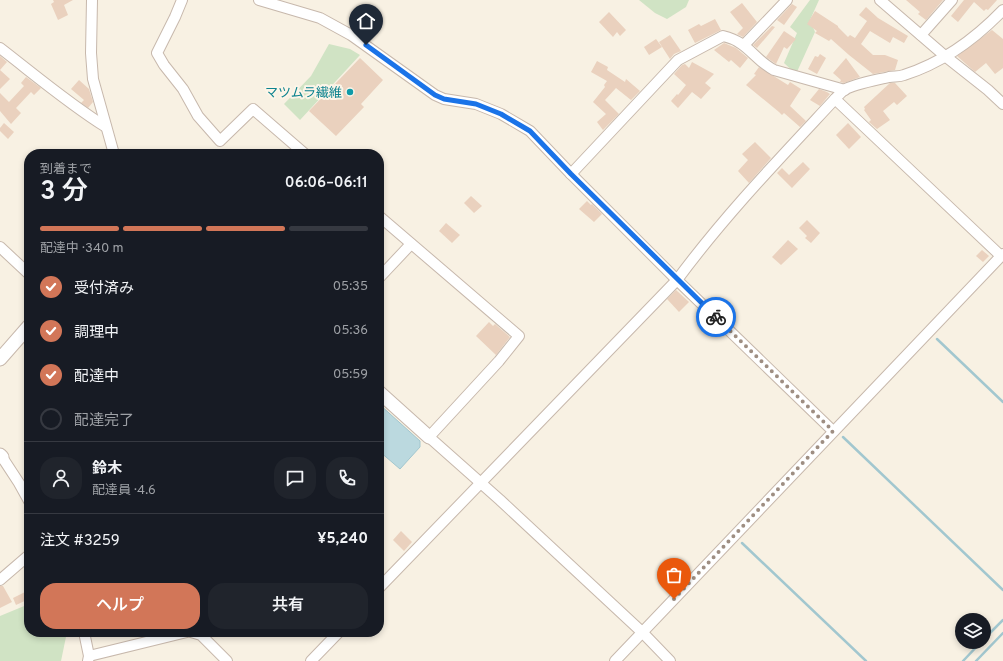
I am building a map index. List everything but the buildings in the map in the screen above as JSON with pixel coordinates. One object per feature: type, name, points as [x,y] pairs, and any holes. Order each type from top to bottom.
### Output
[{"type":"street","points":[[92,0],[91,53],[93,79],[113,149]]},
{"type":"street","points":[[182,0],[157,53],[164,66],[183,88],[198,116],[220,141],[253,109],[299,149]]},
{"type":"street","points":[[259,0],[320,18],[351,35],[435,95],[444,99],[476,104],[501,114],[530,131],[677,280],[833,431]]},
{"type":"street","points":[[744,45],[787,0]]},
{"type":"street","points":[[880,0],[1003,104]]},
{"type":"street","points":[[921,35],[952,0]]},
{"type":"street","points":[[384,583],[677,280],[696,254],[835,99],[845,90],[868,82],[902,76],[945,56],[964,44],[1003,10]]},
{"type":"street","points":[[571,174],[678,60],[723,36],[733,38],[744,45],[767,67],[845,90]]},
{"type":"street","points":[[0,48],[64,98],[106,127]]},
{"type":"street","points":[[615,661],[1002,255],[835,99]]},
{"type":"street","points":[[384,220],[519,336],[499,361],[429,437]]},
{"type":"street","points":[[384,273],[411,244]]},
{"type":"street","points":[[0,247],[24,269]]},
{"type":"street","points":[[0,359],[24,332]]},
{"type":"street","points":[[384,396],[481,483],[643,633],[670,661]]},
{"type":"street","points":[[1,456],[24,492]]},
{"type":"street","points":[[0,580],[24,559]]},
{"type":"street","points":[[85,637],[89,659],[169,637]]},
{"type":"street","points":[[203,637],[227,661]]},
{"type":"street","points":[[311,661],[334,637]]},
{"type":"green space","points":[[639,0],[689,0],[686,7],[667,19],[655,13]]},
{"type":"green space","points":[[810,0],[819,0],[810,20],[815,32],[796,74],[784,63],[797,33],[790,27]]},
{"type":"green space","points":[[329,44],[350,49],[360,55],[300,120],[284,104],[311,76]]},
{"type":"green space","points":[[24,606],[24,637],[66,637],[61,661],[0,661],[0,616]]},
{"type":"water","points":[[384,409],[420,441],[420,447],[400,469],[384,455]]},
{"type":"waterway","points":[[937,339],[1003,402]]},
{"type":"waterway","points":[[843,437],[1003,590]]},
{"type":"waterway","points":[[742,543],[866,661]]},
{"type":"waterway","points":[[991,632],[1003,620]]},
{"type":"waterway","points":[[976,661],[1003,633]]},
{"type":"waterway","points":[[963,661],[974,649]]},
{"type":"way so far","points":[[674,599],[833,431],[716,317]]},
{"type":"place","name":"マツムラ繊維","points":[[350,92]]},
{"type":"route","points":[[366,45],[435,95],[444,99],[476,104],[501,114],[530,131],[677,280],[716,317]]}]
